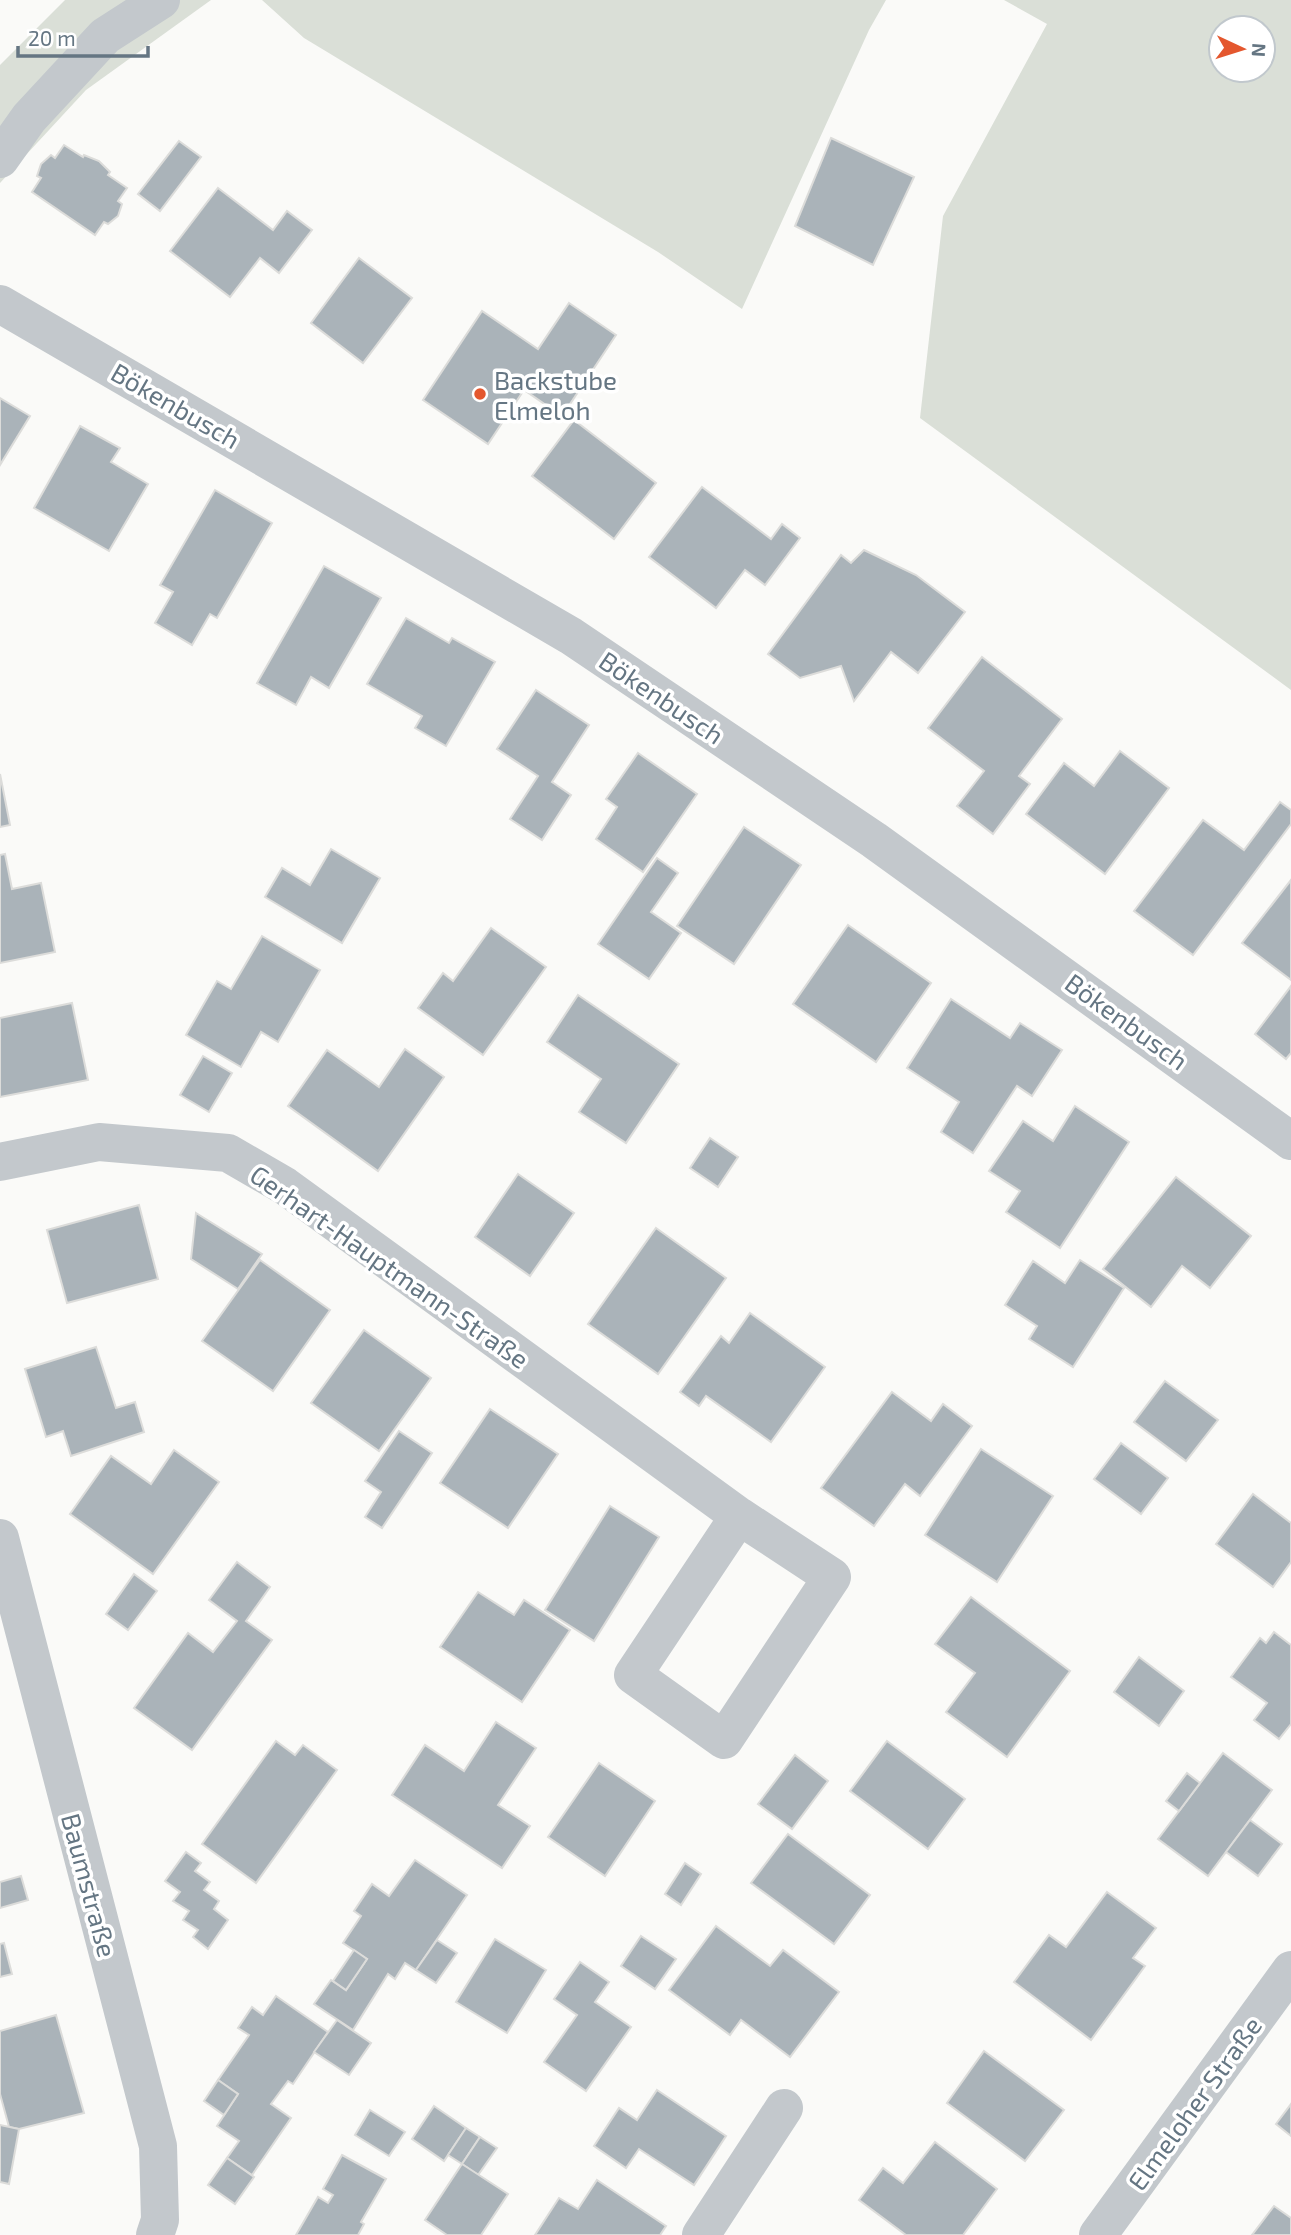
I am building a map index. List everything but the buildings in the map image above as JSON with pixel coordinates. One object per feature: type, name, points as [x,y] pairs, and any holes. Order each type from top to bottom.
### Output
[{"type":"street","points":[[0,159],[29,118],[105,36],[161,0]]},
{"type":"street","name":"Bökenbusch","points":[[0,304],[571,636],[874,840],[1291,1141]]},
{"type":"street","name":"Gerhart-Hauptmann-Straße","points":[[0,1162],[99,1142],[228,1153],[285,1186],[739,1516],[832,1577],[724,1740],[633,1675],[739,1516]]},
{"type":"street","name":"Baumstraße","points":[[0,1538],[158,2146],[160,2220],[155,2235]]},
{"type":"street","name":"Elmeloher Straße","points":[[1098,2235],[1291,1970]]},
{"type":"street","points":[[701,2235],[784,2108]]},
{"type":"shaded area","points":[[65,0],[211,0],[86,90],[0,183],[0,65]]},
{"type":"shaded area","points":[[262,0],[886,0],[869,30],[742,309],[658,252],[304,38]]},
{"type":"shaded area","points":[[1004,0],[1291,0],[1291,690],[920,418],[943,216],[1047,24]]},
{"type":"place","name":"Backstube Elmeloh","points":[[480,394]]}]
